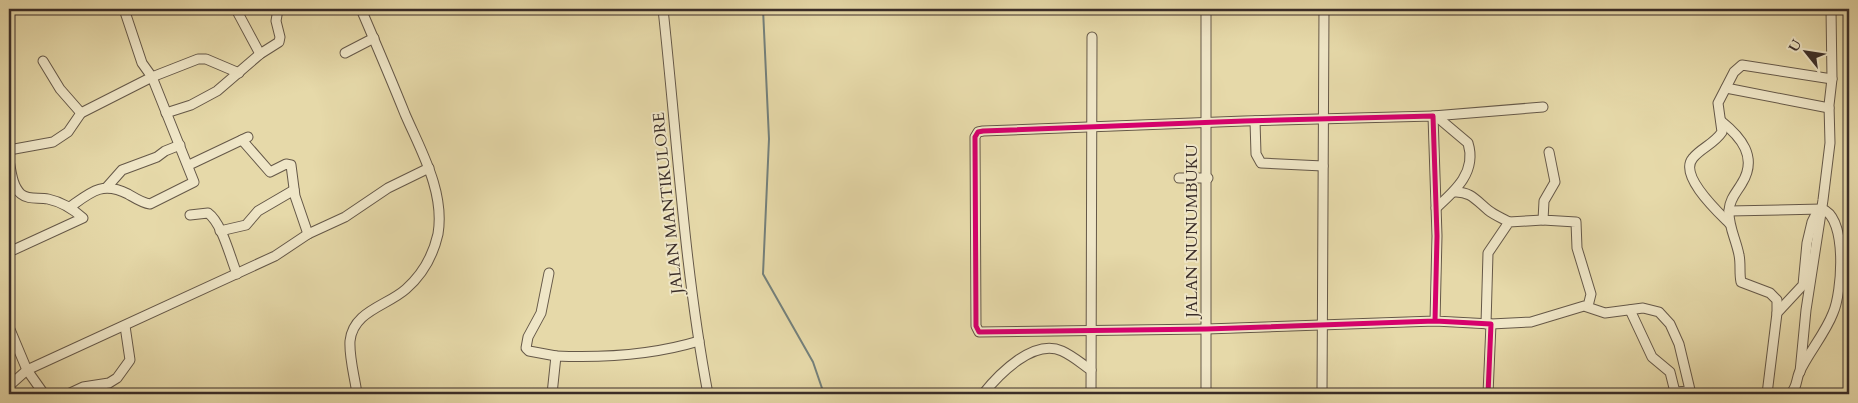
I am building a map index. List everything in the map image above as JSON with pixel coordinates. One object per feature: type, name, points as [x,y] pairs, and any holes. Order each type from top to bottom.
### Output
[{"type":"street","points":[[106,187],[119,190],[145,203],[155,202],[194,183],[152,77],[142,63],[124,9]]},
{"type":"street","points":[[166,113],[191,105],[208,96],[239,73],[260,54],[279,42],[280,37],[276,20],[278,9]]},
{"type":"street","points":[[357,394],[350,342],[355,327],[367,312],[406,288],[428,263],[438,232],[438,208],[430,168],[362,9]]},
{"type":"street","name":"JALAN MANTIKULORE","points":[[663,9],[699,341],[708,394]]},
{"type":"street","name":"JALAN NUNUMBUKU","points":[[1206,9],[1208,178],[1206,394]]},
{"type":"street","points":[[1322,394],[1324,9]]},
{"type":"street","points":[[1790,394],[1795,389],[1800,372],[1806,310],[1830,143],[1829,108],[1832,79],[1831,9]]},
{"type":"street","points":[[238,13],[260,54]]},
{"type":"street","points":[[1091,394],[1092,37]]},
{"type":"street","points":[[345,53],[374,38]]},
{"type":"street","points":[[9,150],[53,142],[68,132],[81,113],[152,77],[198,59],[206,59],[239,73]]},
{"type":"street","points":[[43,61],[60,89],[81,113]]},
{"type":"street","points":[[1729,223],[1698,188],[1692,177],[1690,165],[1693,157],[1719,137],[1722,132],[1718,103],[1734,72],[1742,66],[1832,79]]},
{"type":"street","points":[[1726,88],[1829,108]]},
{"type":"street","points":[[1543,108],[1435,116],[1206,122],[978,132],[974,144],[978,331],[1207,329],[1435,322],[1488,324],[1531,322],[1588,306],[1605,313],[1630,310],[1649,308],[1659,312],[1666,318],[1679,344],[1690,393],[1676,392],[1670,372],[1652,357],[1630,310]]},
{"type":"street","points":[[1435,116],[1465,139],[1470,148],[1467,174],[1454,192],[1436,208]]},
{"type":"street","points":[[1435,116],[1435,322]]},
{"type":"street","points":[[1255,121],[1256,154],[1261,163],[1324,166]]},
{"type":"street","points":[[1721,121],[1740,137],[1748,158],[1746,177],[1732,197],[1729,211],[1729,223],[1738,254],[1741,282],[1770,293],[1777,300],[1767,394]]},
{"type":"street","points":[[188,165],[245,138],[270,172],[286,164],[291,165],[294,190],[308,234]]},
{"type":"street","points":[[70,207],[91,192],[106,187],[122,170],[158,157],[180,145]]},
{"type":"street","points":[[1543,220],[1544,201],[1555,182],[1549,152]]},
{"type":"street","points":[[9,160],[20,194],[48,199],[70,207],[83,218],[9,252]]},
{"type":"street","points":[[9,386],[27,370],[275,256],[308,234],[346,217],[388,188],[430,168]]},
{"type":"street","points":[[1179,178],[1208,178]]},
{"type":"street","points":[[220,231],[246,225],[258,211],[294,190]]},
{"type":"street","points":[[1454,192],[1466,192],[1496,216],[1509,222],[1543,220],[1576,222],[1578,248],[1591,294],[1588,306]]},
{"type":"street","points":[[1777,313],[1803,285],[1807,243],[1812,222],[1820,209]]},
{"type":"street","points":[[1729,211],[1820,209],[1831,214],[1835,222],[1840,244],[1836,306],[1800,372]]},
{"type":"street","points":[[190,215],[208,213],[220,231],[237,274]]},
{"type":"street","points":[[1488,394],[1488,253],[1509,222]]},
{"type":"street","points":[[549,273],[541,313],[528,337],[526,348],[529,351],[556,356],[632,354],[699,341]]},
{"type":"street","points":[[68,394],[83,387],[109,383],[117,378],[130,360],[124,326]]},
{"type":"street","points":[[9,327],[27,370],[44,394]]},
{"type":"street","points":[[983,394],[1016,362],[1032,351],[1043,348],[1062,350],[1091,370]]},
{"type":"street","points":[[552,394],[556,356]]},
{"type":"waterway","points":[[763,9],[769,139],[763,274],[813,362],[824,394]]},
{"type":"cycle path","points":[[1435,321],[1437,236],[1433,116],[983,131],[978,132],[975,137],[976,326],[979,332],[1207,329],[1435,321],[1491,324],[1488,394]]}]
